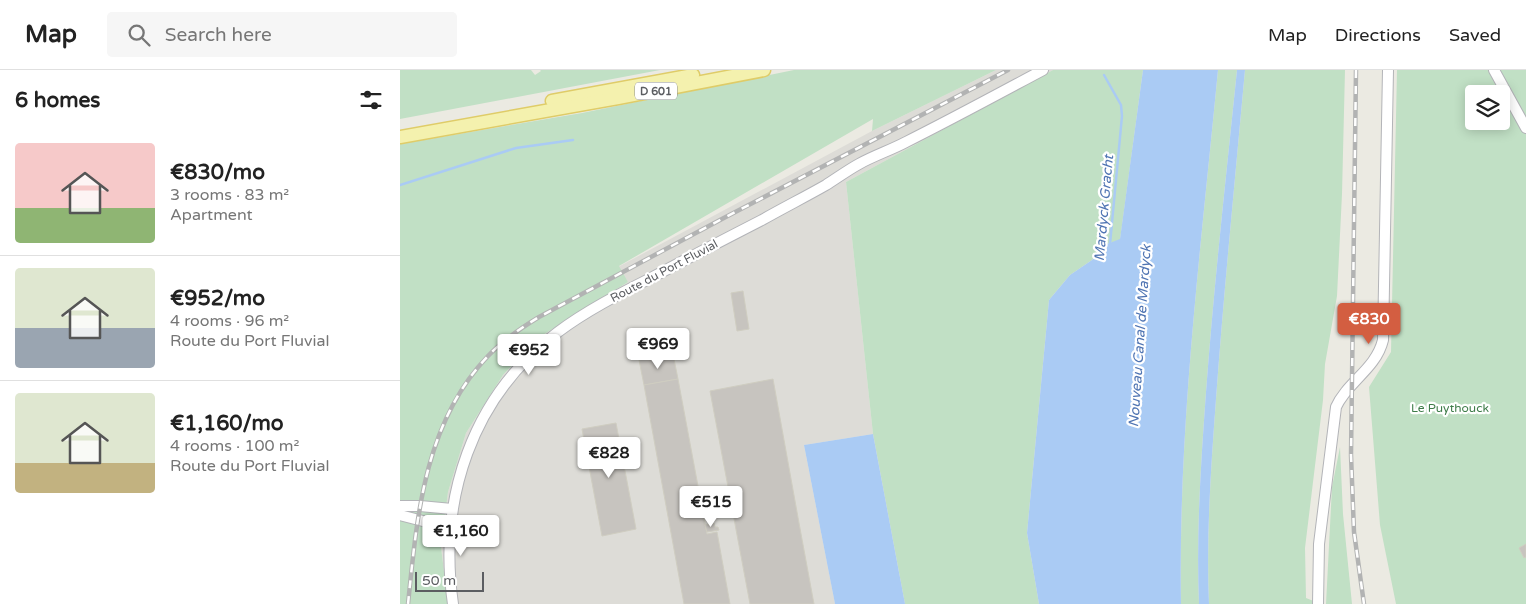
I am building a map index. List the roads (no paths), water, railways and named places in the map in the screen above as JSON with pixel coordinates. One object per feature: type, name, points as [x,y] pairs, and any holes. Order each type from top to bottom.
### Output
[{"type":"main road","name":"D 601","points":[[400,130],[722,70]]},
{"type":"main road","name":"D 601","points":[[400,137],[764,70]]},
{"type":"street","name":"Route du Port Fluvial","points":[[453,604],[449,560],[450,528],[452,509],[467,454],[488,409],[522,364],[558,332],[618,294],[827,185],[858,164],[888,152],[1043,70]]},
{"type":"street","points":[[1318,604],[1319,544],[1336,407],[1340,398],[1375,359],[1384,340],[1388,70]]},
{"type":"street","points":[[1494,70],[1526,128]]},
{"type":"street","points":[[400,506],[452,509]]},
{"type":"street","points":[[400,515],[450,528]]},
{"type":"water","name":"Nouveau Canal de Mardyck","points":[[1143,70],[1218,70],[1187,403],[1181,537],[1181,604],[1039,604],[1027,533],[1049,300],[1070,275],[1092,260],[1107,244],[1120,239]]},
{"type":"water","points":[[1237,70],[1245,70],[1222,317],[1212,450],[1208,578],[1209,604],[1199,604],[1199,524],[1206,392],[1216,271]]},
{"type":"water","points":[[873,434],[905,604],[835,604],[804,445]]},
{"type":"waterway","name":"Mardyck Gracht","points":[[1104,75],[1121,105],[1122,116],[1110,244]]},
{"type":"waterway","points":[[400,185],[516,148],[573,140]]},
{"type":"railway","points":[[408,604],[420,505],[437,441],[450,411],[467,382],[488,356],[500,345],[539,317],[1008,70]]},
{"type":"railway","points":[[1356,70],[1351,455],[1354,532],[1364,604]]},
{"type":"park label","name":"Le Puythouck","points":[[1450,408]]}]
